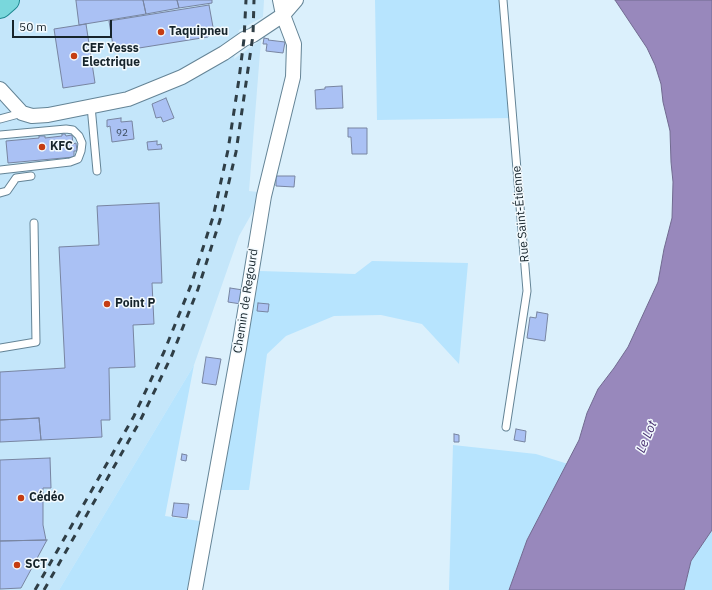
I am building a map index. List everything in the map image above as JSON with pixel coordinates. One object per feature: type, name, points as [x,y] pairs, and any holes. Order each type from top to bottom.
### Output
[{"type":"main road","points":[[0,7],[8,0]]},
{"type":"street","name":"Chemin de Regourd","points":[[195,590],[239,348],[264,196],[293,77],[294,44],[283,15],[280,0]]},
{"type":"street","points":[[0,89],[22,113],[32,116],[48,115],[128,99],[182,77],[224,53],[283,15],[296,0]]},
{"type":"lane","name":"Rue Saint-Étienne","points":[[503,0],[527,291],[506,427]]},
{"type":"lane","points":[[91,106],[97,171]]},
{"type":"lane","points":[[0,119],[22,113]]},
{"type":"lane","points":[[0,135],[66,129],[73,130],[79,136],[82,143],[78,159],[74,161],[0,170]]},
{"type":"lane","points":[[0,193],[7,191],[16,178],[31,176]]},
{"type":"lane","points":[[0,348],[36,342],[34,223]]},
{"type":"shaded area","points":[[0,0],[264,0],[263,17],[239,30],[234,59],[261,40],[249,191],[258,192],[256,206],[239,236],[194,365],[59,590],[0,590]]},
{"type":"shaded area","points":[[375,0],[501,0],[511,118],[377,120]]},
{"type":"shaded area","points":[[372,261],[468,263],[459,364],[422,324],[381,315],[334,316],[286,336],[267,354],[249,490],[221,490],[260,271],[355,274]]},
{"type":"shaded area","points":[[194,365],[165,516],[200,521],[187,590],[59,590]]},
{"type":"shaded area","points":[[453,445],[536,454],[568,464],[527,540],[509,590],[449,590]]},
{"type":"shaded area","points":[[712,530],[712,590],[684,590],[691,561]]},
{"type":"water","name":"Le Lot","points":[[615,0],[712,0],[712,530],[691,561],[684,590],[509,590],[527,540],[579,440],[587,413],[598,389],[628,347],[658,282],[672,218],[673,182],[670,131],[663,102],[661,84],[655,65],[647,48]]},
{"type":"building","points":[[76,0],[143,0],[146,14],[79,25]]},
{"type":"building","points":[[143,0],[177,0],[179,8],[146,14]]},
{"type":"building","points":[[177,0],[212,0],[212,3],[179,8]]},
{"type":"building","name":"Taquipneu","points":[[209,5],[213,27],[208,37],[114,52],[109,21]]},
{"type":"building","name":"CEF Yesss Electrique","points":[[86,24],[95,83],[63,88],[54,29]]},
{"type":"building","points":[[264,38],[269,39],[268,40],[285,42],[283,53],[266,51],[267,44],[263,44]]},
{"type":"building","points":[[342,86],[343,108],[316,109],[315,90],[325,89],[325,87]]},
{"type":"building","points":[[166,98],[174,118],[163,122],[161,117],[156,118],[152,104]]},
{"type":"building","points":[[121,118],[121,122],[132,121],[134,139],[112,142],[110,126],[107,127],[107,120]]},
{"type":"building","points":[[348,128],[367,128],[367,154],[352,154],[351,137],[348,137]]},
{"type":"building","name":"KFC","points":[[62,134],[65,134],[66,136],[72,135],[73,144],[76,143],[77,151],[74,151],[74,157],[8,163],[6,141],[39,138],[39,136],[45,136],[45,138],[62,136]]},
{"type":"building","points":[[157,141],[157,145],[161,144],[162,149],[148,150],[147,142]]},
{"type":"building","points":[[276,176],[295,176],[294,187],[276,186]]},
{"type":"building","name":"Point P","points":[[159,203],[162,283],[152,283],[154,324],[133,325],[135,367],[109,368],[110,420],[101,420],[102,437],[41,440],[39,418],[0,420],[0,372],[65,368],[59,247],[99,245],[97,206]]},
{"type":"building","points":[[230,288],[243,290],[241,304],[228,302]]},
{"type":"building","points":[[258,303],[269,304],[268,312],[257,311]]},
{"type":"building","points":[[537,312],[548,314],[545,341],[527,338],[530,317],[536,318]]},
{"type":"building","points":[[206,357],[221,359],[216,385],[202,383]]},
{"type":"building","points":[[39,418],[41,440],[0,442],[0,420]]},
{"type":"building","points":[[516,429],[526,431],[525,442],[514,440]]},
{"type":"building","points":[[454,434],[459,435],[459,442],[454,442]]},
{"type":"building","points":[[182,454],[187,455],[186,461],[181,460]]},
{"type":"building","name":"Cédéo","points":[[50,458],[51,488],[43,488],[43,525],[46,540],[0,541],[0,460]]},
{"type":"building","points":[[174,503],[189,504],[187,518],[172,516]]},
{"type":"building","name":"SCT","points":[[47,540],[21,588],[0,589],[0,541]]},
{"type":"railway","points":[[35,590],[134,416],[164,352],[191,285],[213,217],[228,150],[244,39],[246,0]]},
{"type":"railway","points":[[44,590],[140,421],[172,355],[198,289],[220,220],[236,152],[253,35],[254,0]]},
{"type":"place","name":"Taquipneu","points":[[161,32]]},
{"type":"place","name":"CEF Yesss Electrique","points":[[74,56]]},
{"type":"place","name":"KFC","points":[[42,147]]},
{"type":"place","name":"Point P","points":[[107,304]]},
{"type":"place","name":"Cédéo","points":[[21,498]]},
{"type":"place","name":"SCT","points":[[17,565]]}]
